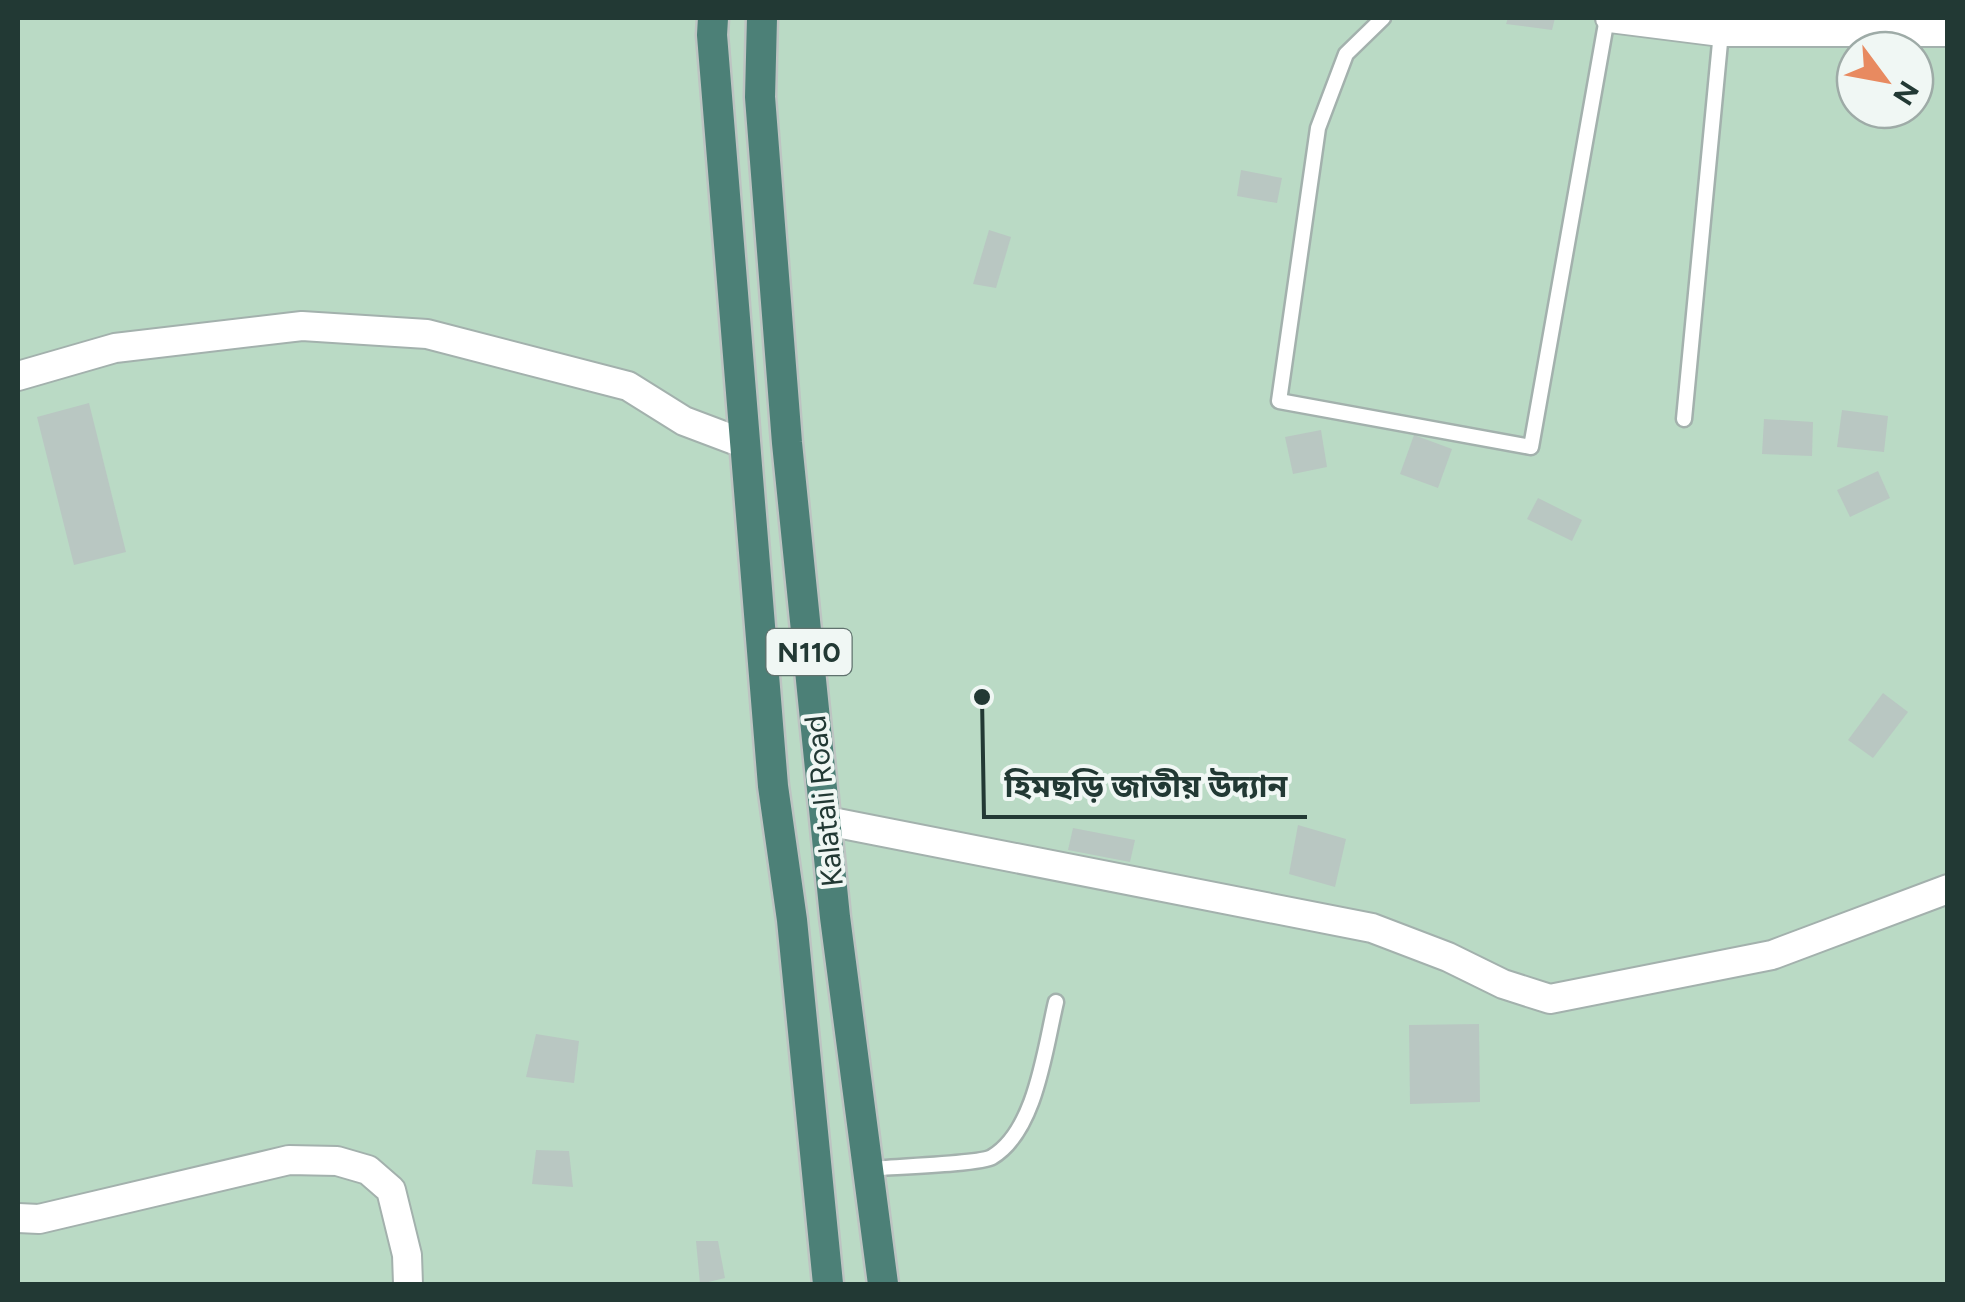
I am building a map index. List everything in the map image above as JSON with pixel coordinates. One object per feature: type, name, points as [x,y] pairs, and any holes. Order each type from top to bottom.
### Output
[{"type":"highway","name":"Kalatali Road","points":[[713,18],[773,786],[792,920],[828,1284]]},
{"type":"highway","name":"Kalatali Road","points":[[762,18],[760,97],[776,309],[835,917],[883,1284]]},
{"type":"highway","points":[[792,920],[835,917]]},
{"type":"street","points":[[1609,18],[1721,32],[1836,25],[1948,32]]},
{"type":"street","points":[[18,376],[115,348],[302,326],[427,334],[628,386],[684,420],[744,444]]},
{"type":"street","points":[[826,821],[1372,928],[1550,1000],[1772,955],[1948,889]]},
{"type":"street","points":[[18,1218],[40,1219],[289,1160],[337,1161],[368,1170],[391,1190],[407,1254],[408,1284]]},
{"type":"lane","points":[[1383,18],[1346,54],[1318,128],[1279,401],[1532,447],[1609,18]]},
{"type":"lane","points":[[1684,419],[1721,32]]},
{"type":"lane","points":[[868,1168],[990,1159],[1014,1136],[1036,1090],[1056,1002]]},
{"type":"green space","points":[[18,18],[1947,18],[1947,1284],[18,1284]]},
{"type":"building","points":[[1508,18],[1555,18],[1552,30],[1506,24]]},
{"type":"building","points":[[1241,170],[1282,178],[1277,203],[1237,196]]},
{"type":"building","points":[[989,230],[1011,237],[996,288],[973,284]]},
{"type":"building","points":[[89,403],[126,552],[74,565],[37,417]]},
{"type":"building","points":[[1842,410],[1888,416],[1884,452],[1837,447]]},
{"type":"building","points":[[1764,419],[1813,422],[1812,456],[1762,454]]},
{"type":"building","points":[[1321,430],[1327,467],[1293,474],[1285,437]]},
{"type":"building","points":[[1414,435],[1452,449],[1438,488],[1400,474]]},
{"type":"building","points":[[1878,471],[1890,498],[1850,517],[1837,490]]},
{"type":"building","points":[[1538,498],[1582,520],[1572,541],[1527,519]]},
{"type":"building","points":[[1883,693],[1908,712],[1873,758],[1848,740]]},
{"type":"building","points":[[1298,825],[1346,839],[1335,887],[1289,874]]},
{"type":"building","points":[[1073,828],[1135,840],[1130,862],[1068,850]]},
{"type":"building","points":[[1479,1024],[1480,1102],[1410,1104],[1409,1025]]},
{"type":"building","points":[[536,1034],[579,1041],[574,1083],[526,1077]]},
{"type":"building","points":[[536,1150],[569,1151],[573,1187],[532,1184]]},
{"type":"building","points":[[696,1241],[718,1241],[725,1278],[700,1284]]},
{"type":"place","name":"হিমছড়ি জাতীয় উদ্যান","points":[[982,697]]}]
